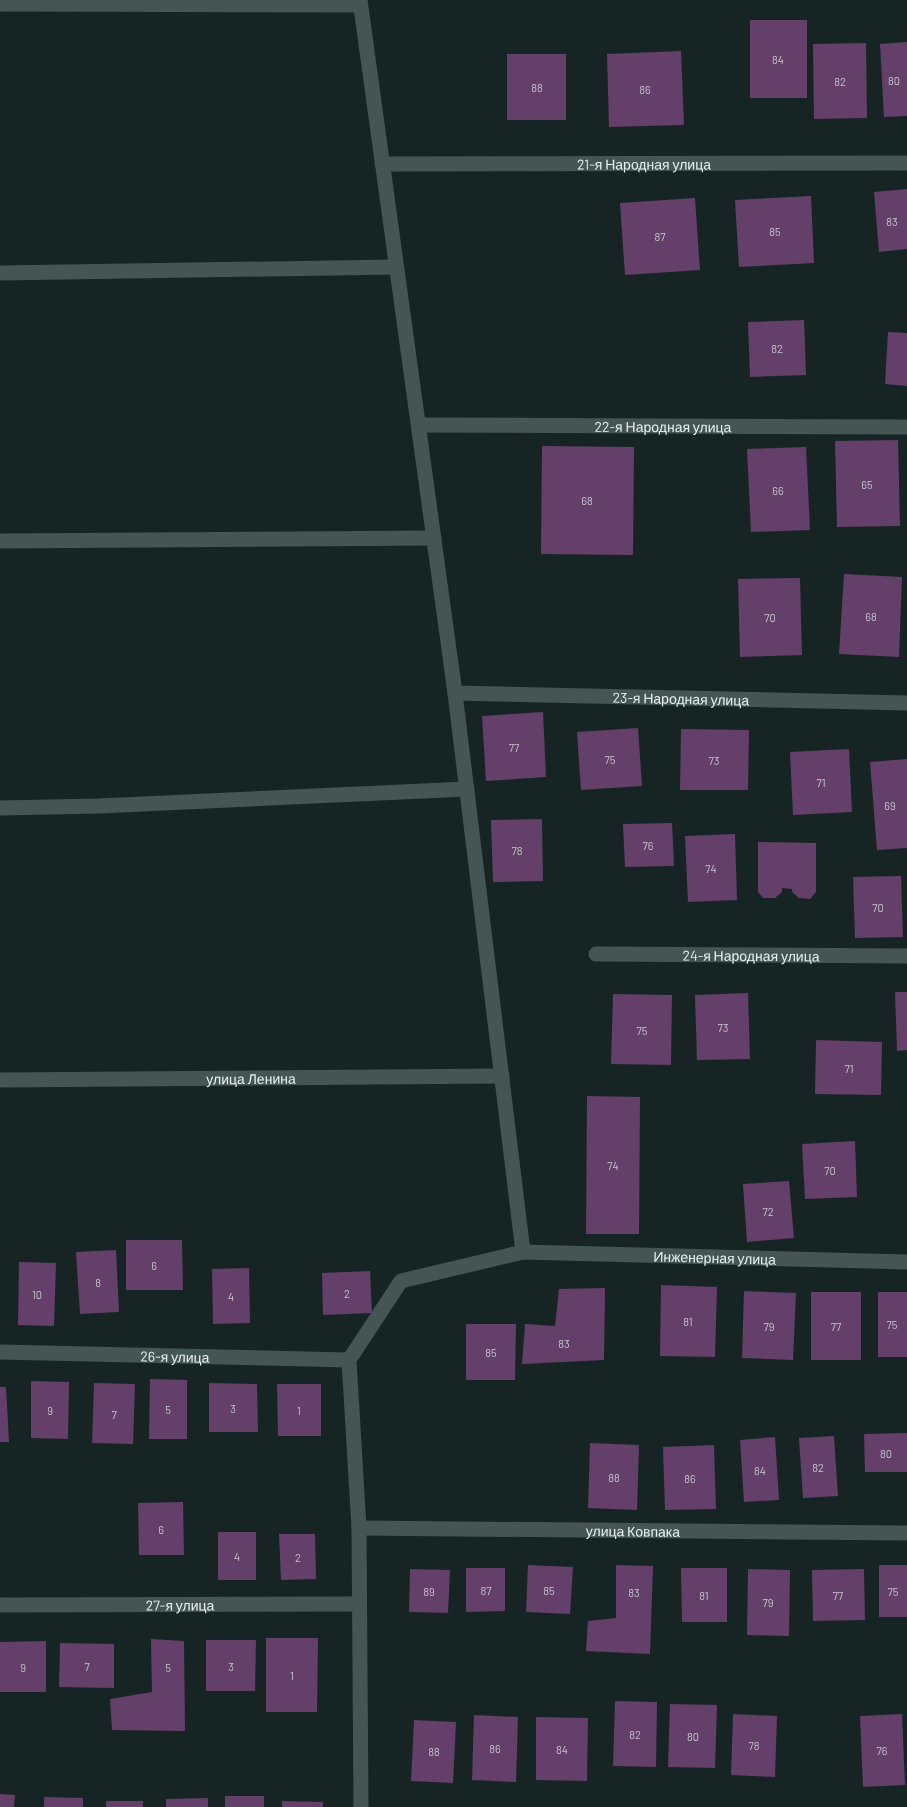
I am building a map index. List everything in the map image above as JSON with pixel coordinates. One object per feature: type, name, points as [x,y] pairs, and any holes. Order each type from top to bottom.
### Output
[{"type":"street","points":[[0,4],[360,3],[456,694],[523,1252]]},
{"type":"street","name":"21-я Народная улица","points":[[382,164],[907,163]]},
{"type":"street","points":[[0,272],[396,267]]},
{"type":"street","name":"22-я Народная улица","points":[[419,425],[907,427]]},
{"type":"street","points":[[0,541],[434,538]]},
{"type":"street","name":"23-я Народная улица","points":[[456,694],[907,703]]},
{"type":"street","points":[[0,808],[99,806],[467,789]]},
{"type":"street","name":"24-я Народная улица","points":[[596,954],[907,956]]},
{"type":"street","name":"улица Ленина","points":[[0,1080],[502,1076]]},
{"type":"street","name":"Инженерная улица","points":[[349,1360],[401,1281],[523,1252],[907,1262]]},
{"type":"street","name":"26-я улица","points":[[0,1352],[349,1360]]},
{"type":"street","points":[[349,1360],[359,1528],[361,1807]]},
{"type":"street","name":"улица Ковпака","points":[[359,1528],[907,1533]]},
{"type":"street","name":"27-я улица","points":[[0,1605],[359,1604]]},
{"type":"building","points":[[750,20],[807,20],[807,98],[750,98]]},
{"type":"building","points":[[907,42],[907,116],[884,117],[880,44]]},
{"type":"building","points":[[866,43],[867,118],[814,119],[813,44]]},
{"type":"building","points":[[681,51],[684,125],[609,127],[607,54]]},
{"type":"building","points":[[507,54],[566,54],[566,120],[507,120]]},
{"type":"building","points":[[907,189],[907,249],[879,252],[874,192]]},
{"type":"building","points":[[811,196],[814,263],[739,267],[735,200]]},
{"type":"building","points":[[695,198],[700,270],[625,275],[620,203]]},
{"type":"building","points":[[804,320],[806,375],[750,377],[748,322]]},
{"type":"building","points":[[888,332],[907,333],[907,386],[885,384]]},
{"type":"building","points":[[898,440],[900,526],[837,527],[835,441]]},
{"type":"building","points":[[542,446],[634,447],[633,555],[541,554]]},
{"type":"building","points":[[806,447],[810,530],[751,532],[747,449]]},
{"type":"building","points":[[844,574],[902,577],[899,657],[839,654]]},
{"type":"building","points":[[800,578],[802,655],[740,657],[738,579]]},
{"type":"building","points":[[543,712],[546,777],[486,781],[482,716]]},
{"type":"building","points":[[638,728],[642,786],[581,790],[577,732]]},
{"type":"building","points":[[681,729],[749,730],[748,790],[680,790]]},
{"type":"building","points":[[849,749],[852,812],[793,815],[790,752]]},
{"type":"building","points":[[907,759],[907,848],[877,850],[870,762]]},
{"type":"building","points":[[542,819],[543,881],[493,882],[491,820]]},
{"type":"building","points":[[672,823],[674,866],[625,867],[623,824]]},
{"type":"building","points":[[735,834],[737,900],[688,902],[685,836]]},
{"type":"building","points":[[758,842],[816,843],[816,892],[810,899],[799,898],[792,892],[792,889],[782,888],[782,892],[775,898],[763,898],[758,892]]},
{"type":"building","points":[[901,876],[903,937],[855,938],[853,877]]},
{"type":"building","points":[[895,992],[907,992],[907,1050],[897,1051]]},
{"type":"building","points":[[748,993],[750,1059],[697,1060],[695,995]]},
{"type":"building","points":[[613,994],[672,995],[671,1065],[611,1064]]},
{"type":"building","points":[[816,1040],[882,1042],[881,1095],[815,1094]]},
{"type":"building","points":[[587,1096],[640,1097],[639,1234],[586,1234]]},
{"type":"building","points":[[855,1141],[857,1197],[805,1199],[802,1144]]},
{"type":"building","points":[[789,1181],[794,1238],[747,1242],[743,1184]]},
{"type":"building","points":[[126,1240],[182,1240],[183,1290],[126,1290]]},
{"type":"building","points":[[116,1250],[119,1312],[80,1314],[76,1252]]},
{"type":"building","points":[[19,1262],[56,1263],[54,1326],[18,1325]]},
{"type":"building","points":[[249,1268],[250,1323],[213,1324],[212,1269]]},
{"type":"building","points":[[370,1271],[372,1313],[323,1315],[322,1273]]},
{"type":"building","points":[[661,1285],[717,1287],[715,1357],[660,1356]]},
{"type":"building","points":[[605,1288],[604,1360],[522,1364],[525,1324],[555,1326],[559,1289]]},
{"type":"building","points":[[744,1291],[796,1293],[793,1360],[742,1358]]},
{"type":"building","points":[[811,1292],[861,1292],[861,1360],[811,1360]]},
{"type":"building","points":[[878,1292],[907,1292],[907,1357],[878,1357]]},
{"type":"building","points":[[466,1324],[516,1324],[515,1380],[466,1380]]},
{"type":"building","points":[[150,1379],[187,1380],[187,1439],[149,1439]]},
{"type":"building","points":[[31,1381],[69,1382],[68,1439],[31,1438]]},
{"type":"building","points":[[94,1383],[135,1384],[133,1444],[92,1443]]},
{"type":"building","points":[[209,1383],[257,1384],[258,1432],[209,1432]]},
{"type":"building","points":[[277,1384],[321,1384],[321,1436],[278,1436]]},
{"type":"building","points":[[0,1387],[6,1387],[9,1442],[0,1442]]},
{"type":"building","points":[[907,1433],[907,1472],[865,1472],[864,1434]]},
{"type":"building","points":[[834,1436],[838,1496],[803,1498],[799,1438]]},
{"type":"building","points":[[775,1437],[779,1500],[744,1502],[740,1440]]},
{"type":"building","points":[[590,1443],[639,1445],[637,1510],[588,1508]]},
{"type":"building","points":[[714,1445],[716,1509],[665,1510],[663,1447]]},
{"type":"building","points":[[183,1502],[184,1555],[139,1555],[138,1503]]},
{"type":"building","points":[[218,1532],[256,1532],[256,1580],[218,1580]]},
{"type":"building","points":[[279,1534],[315,1534],[316,1579],[281,1580]]},
{"type":"building","points":[[528,1565],[573,1567],[570,1614],[526,1612]]},
{"type":"building","points":[[616,1565],[653,1566],[650,1654],[586,1651],[588,1621],[616,1618]]},
{"type":"building","points":[[879,1565],[907,1565],[907,1617],[879,1617]]},
{"type":"building","points":[[466,1568],[505,1568],[505,1611],[466,1612]]},
{"type":"building","points":[[681,1568],[727,1568],[727,1622],[682,1622]]},
{"type":"building","points":[[410,1569],[450,1570],[448,1613],[409,1612]]},
{"type":"building","points":[[748,1569],[790,1570],[789,1636],[747,1635]]},
{"type":"building","points":[[864,1569],[865,1620],[813,1621],[812,1570]]},
{"type":"building","points":[[266,1638],[318,1638],[317,1712],[266,1712]]},
{"type":"building","points":[[151,1639],[184,1641],[185,1731],[112,1730],[110,1699],[152,1692]]},
{"type":"building","points":[[206,1640],[256,1640],[255,1691],[206,1691]]},
{"type":"building","points":[[46,1641],[46,1692],[0,1692],[0,1642]]},
{"type":"building","points":[[60,1643],[114,1644],[114,1688],[59,1687]]},
{"type":"building","points":[[615,1701],[657,1702],[656,1767],[613,1766]]},
{"type":"building","points":[[670,1704],[717,1705],[715,1768],[668,1767]]},
{"type":"building","points":[[733,1714],[777,1716],[775,1777],[731,1775]]},
{"type":"building","points":[[902,1714],[905,1785],[863,1787],[860,1716]]},
{"type":"building","points":[[474,1715],[518,1717],[516,1782],[472,1780]]},
{"type":"building","points":[[536,1717],[588,1718],[587,1781],[536,1780]]},
{"type":"building","points":[[414,1720],[456,1722],[453,1783],[411,1781]]},
{"type":"building","points":[[0,1794],[15,1795],[14,1807],[0,1807]]},
{"type":"building","points":[[225,1796],[264,1796],[264,1807],[225,1807]]},
{"type":"building","points":[[44,1797],[83,1798],[83,1807],[44,1807]]},
{"type":"building","points":[[208,1798],[208,1807],[166,1807],[166,1799]]},
{"type":"building","points":[[106,1801],[143,1801],[143,1807],[106,1807]]},
{"type":"building","points":[[282,1801],[323,1802],[323,1807],[282,1807]]}]
